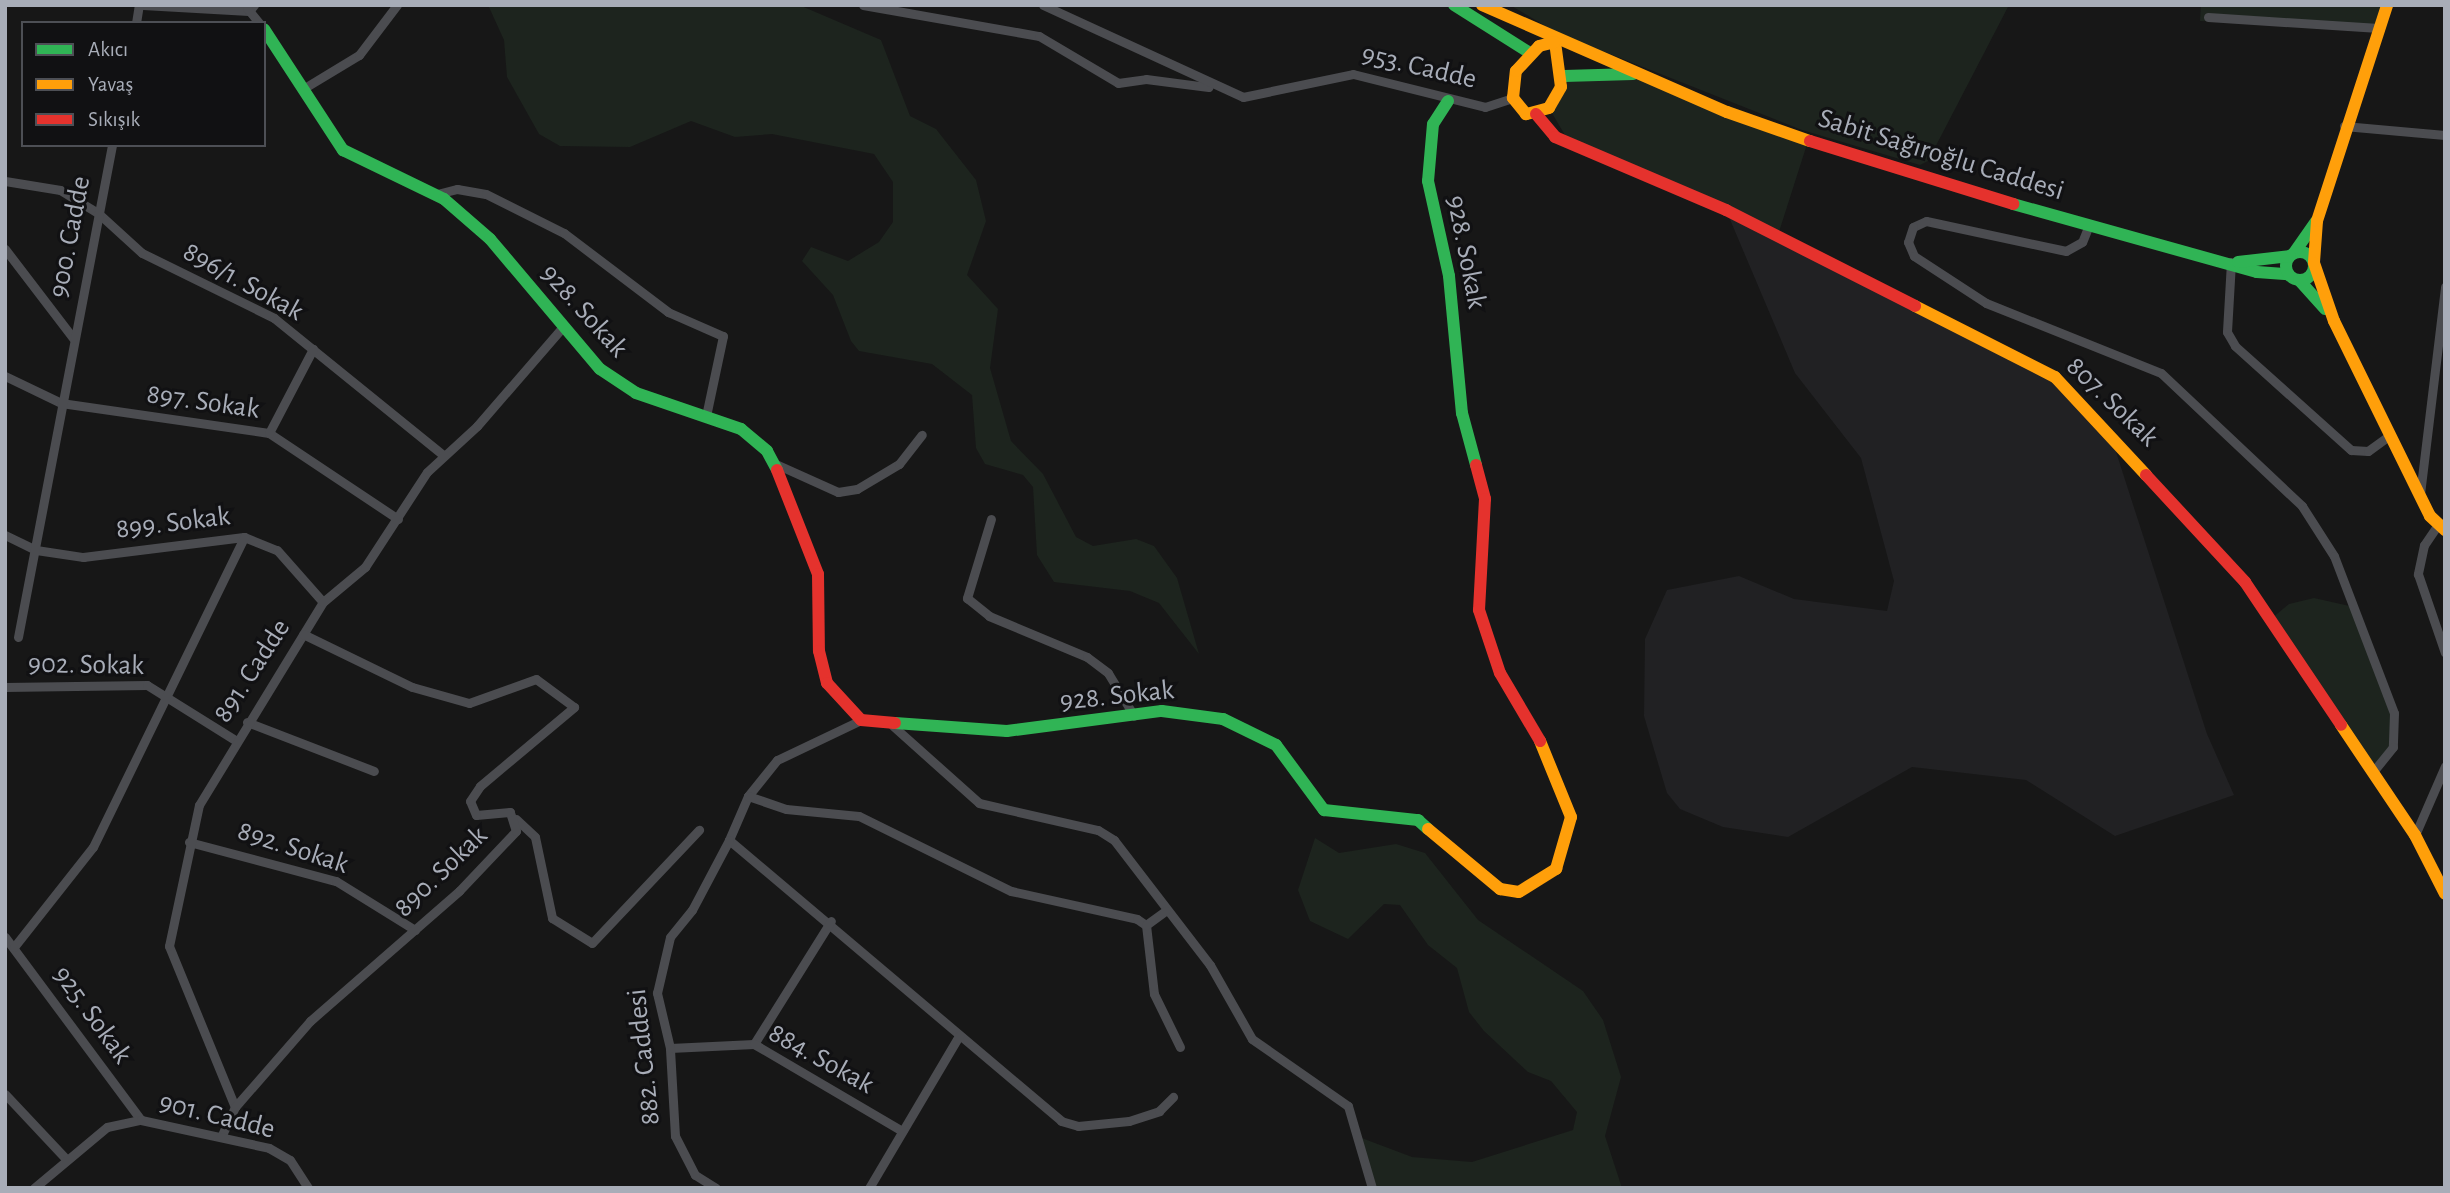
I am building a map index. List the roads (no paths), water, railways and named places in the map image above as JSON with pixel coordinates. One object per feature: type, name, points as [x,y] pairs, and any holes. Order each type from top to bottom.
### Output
[{"type":"main road","points":[[1454,5],[1530,53],[1556,42],[1564,76],[1549,108],[1536,114]]},
{"type":"main road","name":"Sabit Sağıroğlu Caddesi","points":[[1482,5],[1556,42],[1644,75],[1727,112],[1884,167],[2089,225],[2294,277]]},
{"type":"main road","points":[[2294,277],[2311,275],[2317,221],[2344,126],[2387,5]]},
{"type":"main road","name":"928. Sokak","points":[[266,32],[306,86],[343,149],[438,194],[490,240],[561,329],[614,381],[741,429],[778,466],[818,574],[823,672],[833,694],[861,720],[894,726],[1007,731],[1162,711],[1223,719],[1276,745],[1324,810],[1418,820],[1500,889],[1535,887],[1564,856],[1571,817],[1566,796],[1500,673],[1479,610],[1485,499],[1462,413],[1451,289],[1428,181],[1433,124],[1448,101]]},
{"type":"main road","name":"953. Cadde","points":[[1530,53],[1516,71],[1513,98],[1519,110],[1536,114]]},
{"type":"main road","name":"Sabit Sağıroğlu Caddesi","points":[[1564,76],[1644,75]]},
{"type":"main road","name":"807. Sokak","points":[[1536,114],[1555,137],[1726,210],[2055,377],[2229,561],[2415,835],[2445,894]]},
{"type":"main road","points":[[2317,221],[2292,254],[2294,277],[2334,321]]},
{"type":"main road","points":[[2292,254],[2314,263],[2334,321],[2420,495],[2441,528]]},
{"type":"main road","name":"Sabit Sağıroğlu Caddesi","points":[[2231,262],[2292,254]]},
{"type":"main road","name":"807. Sokak","points":[[2431,863],[2445,875]]},
{"type":"street","points":[[141,5],[249,7]]},
{"type":"street","points":[[306,86],[359,55],[397,5]]},
{"type":"street","points":[[863,5],[1040,36],[1118,83],[1146,79],[1216,89]]},
{"type":"street","name":"953. Cadde","points":[[1043,5],[1216,89],[1267,96],[1353,74],[1448,101],[1485,107],[1513,98]]},
{"type":"street","points":[[2208,16],[2379,28]]},
{"type":"street","points":[[2344,126],[2445,135]]},
{"type":"street","name":"900. Cadde","points":[[18,637],[112,147]]},
{"type":"street","name":"896/1. Sokak","points":[[5,181],[60,190],[98,213],[142,253],[274,318],[443,455]]},
{"type":"street","points":[[438,194],[457,188],[486,194],[564,233],[668,312],[723,336],[706,416]]},
{"type":"street","points":[[2089,225],[2082,242],[2066,251],[1926,221],[1913,227],[1908,242],[1914,256],[1986,303],[2154,368],[2302,506],[2334,556],[2394,713],[2393,747],[2373,772]]},
{"type":"street","name":"900. Cadde","points":[[5,249],[73,338]]},
{"type":"street","points":[[2231,262],[2227,332],[2235,346],[2351,450],[2368,451],[2390,435]]},
{"type":"street","points":[[2420,495],[2445,287]]},
{"type":"street","name":"891. Cadde","points":[[235,1107],[169,946],[199,805],[234,740],[323,602],[365,567],[443,455],[477,426],[561,329]]},
{"type":"street","points":[[269,433],[313,349]]},
{"type":"street","name":"897. Sokak","points":[[5,376],[61,403],[269,433],[398,519]]},
{"type":"street","points":[[778,466],[838,492],[857,489],[899,464],[922,435]]},
{"type":"street","points":[[991,519],[967,598],[989,616],[1087,657],[1108,673],[1134,716]]},
{"type":"street","points":[[2441,528],[2421,551],[2418,574],[2445,653]]},
{"type":"street","name":"899. Sokak","points":[[5,535],[36,550],[83,557],[244,537],[277,550],[323,602]]},
{"type":"street","points":[[14,947],[75,877],[169,694],[244,537]]},
{"type":"street","name":"890. Sokak","points":[[221,1137],[235,1107],[310,1021],[415,930],[516,831],[516,819],[510,812],[476,815],[470,801],[480,786],[574,707],[536,679],[469,703],[412,687],[303,634]]},
{"type":"street","name":"902. Sokak","points":[[5,687],[126,683],[169,694],[234,740]]},
{"type":"street","name":"882. Caddesi","points":[[716,1188],[695,1175],[675,1136],[670,1048],[660,1021],[662,961],[729,840],[748,796],[785,754],[861,720]]},
{"type":"street","points":[[247,722],[374,771]]},
{"type":"street","points":[[894,726],[979,803],[1098,830],[1114,840],[1165,911],[1210,965],[1256,1045],[1348,1106],[1372,1188]]},
{"type":"street","points":[[2415,835],[2445,766]]},
{"type":"street","points":[[748,796],[786,809],[859,816],[1011,891],[1146,925]]},
{"type":"street","points":[[516,819],[535,837],[552,918],[592,943],[699,830]]},
{"type":"street","points":[[729,840],[831,920],[959,1036],[1062,1121],[1078,1126],[1148,1117],[1173,1097]]},
{"type":"street","name":"892. Sokak","points":[[189,842],[336,881],[415,930]]},
{"type":"street","points":[[1146,925],[1165,911]]},
{"type":"street","points":[[754,1044],[831,920]]},
{"type":"street","points":[[1146,925],[1149,977],[1180,1047]]},
{"type":"street","name":"925. Sokak","points":[[5,937],[141,1120]]},
{"type":"street","points":[[869,1188],[959,1036]]},
{"type":"street","name":"884. Sokak","points":[[670,1048],[754,1044],[902,1131]]},
{"type":"street","points":[[5,1094],[65,1158]]},
{"type":"street","points":[[34,1188],[65,1158],[107,1127],[141,1120]]},
{"type":"street","name":"901. Cadde","points":[[141,1120],[269,1148],[290,1160],[308,1188]]}]
